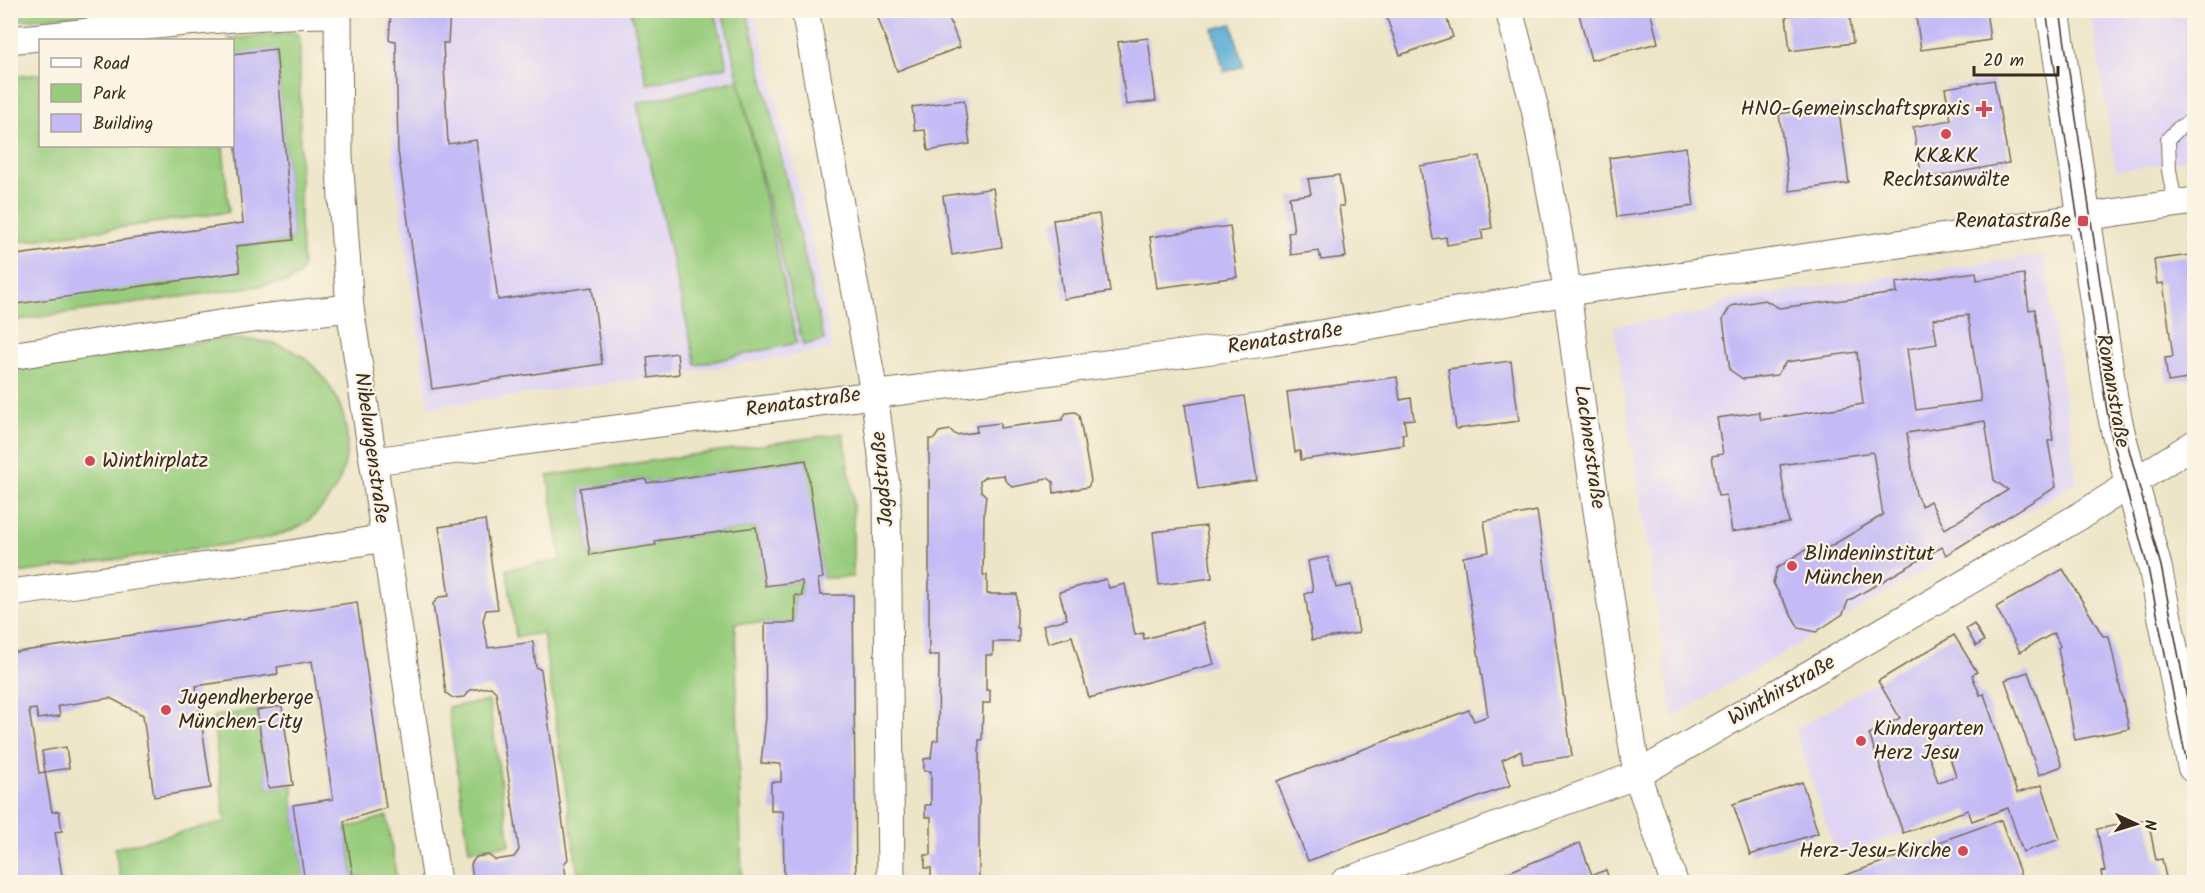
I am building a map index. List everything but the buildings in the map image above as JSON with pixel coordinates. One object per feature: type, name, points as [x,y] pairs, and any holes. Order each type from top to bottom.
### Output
[{"type":"main road","name":"Romanstraße","points":[[2053,10],[2111,398],[2154,567],[2194,766]]},
{"type":"street","name":"Jagdstraße","points":[[805,10],[874,393],[887,494],[891,882]]},
{"type":"street","name":"Lachnerstraße","points":[[1509,10],[1535,109],[1568,292],[1584,424],[1637,775],[1674,882]]},
{"type":"street","points":[[10,40],[338,12]]},
{"type":"street","name":"Nibelungenstraße","points":[[338,12],[339,157],[350,308],[437,882]]},
{"type":"street","name":"Renatastraße","points":[[374,461],[1272,342],[1568,292],[2185,202]]},
{"type":"street","points":[[10,356],[252,319],[350,308]]},
{"type":"street","name":"Winthirstraße","points":[[1344,882],[1637,775],[1942,598],[2194,444]]},
{"type":"street","points":[[10,593],[280,556],[384,538]]},
{"type":"lane","points":[[2185,202],[2169,170],[2168,139],[2179,128],[2194,119]]},
{"type":"shaded area","points":[[391,11],[755,11],[813,244],[832,349],[679,374],[429,407],[393,157],[389,40]]},
{"type":"shaded area","points":[[2091,11],[2194,11],[2194,159],[2116,171]]},
{"type":"shaded area","name":"Blindeninstitut München","points":[[2044,255],[2077,482],[1673,717],[1614,326],[1704,313],[1728,300]]},
{"type":"shaded area","name":"Kindergarten Herz Jesu","points":[[1954,635],[1977,672],[1913,711],[1950,816],[1837,856],[1795,730]]},
{"type":"green space","points":[[31,10],[123,11],[11,21],[11,12]]},
{"type":"green space","points":[[631,11],[715,11],[727,67],[647,84]]},
{"type":"green space","points":[[722,11],[747,11],[824,340],[803,345],[739,81],[797,343],[696,365],[637,103],[739,80]]},
{"type":"green space","points":[[294,33],[300,38],[300,223],[303,266],[299,275],[288,282],[11,321],[10,305],[236,246],[293,240],[276,50],[234,54],[234,39],[227,39]]},
{"type":"green space","points":[[39,74],[39,147],[223,147],[229,212],[11,243],[11,77]]},
{"type":"green space","points":[[217,339],[254,340],[280,345],[304,357],[324,378],[343,414],[346,452],[343,470],[324,505],[298,527],[258,540],[11,574],[11,370]]},
{"type":"green space","points":[[843,433],[853,497],[853,577],[823,578],[805,460],[647,483],[646,479],[580,489],[590,555],[656,545],[655,541],[756,527],[765,586],[802,581],[802,596],[795,596],[795,623],[735,623],[742,882],[579,882],[543,633],[516,637],[507,569],[561,560],[548,476]]},
{"type":"green space","points":[[489,701],[510,845],[469,850],[448,707]]},
{"type":"green space","points":[[257,710],[268,788],[293,785],[293,805],[305,882],[121,882],[115,848],[225,822],[213,716]]},
{"type":"green space","points":[[387,816],[397,882],[366,882],[366,877],[353,876],[345,829]]},
{"type":"water","points":[[1232,24],[1243,66],[1224,72],[1213,29]]},
{"type":"tram line","points":[[2046,10],[2111,434],[2148,568],[2194,799]]},
{"type":"tram line","points":[[2060,10],[2117,397],[2161,566],[2194,734]]},
{"type":"place","name":"HNO-Gemeinschaftspraxis","points":[[1984,109]]},
{"type":"place","name":"KK&KK Rechtsanwälte","points":[[1946,134]]},
{"type":"place","name":"Renatastraße","points":[[2083,221]]},
{"type":"place","name":"Winthirplatz","points":[[90,461]]},
{"type":"place","name":"Blindeninstitut München","points":[[1792,566]]},
{"type":"place","name":"Jugendherberge München-City","points":[[166,710]]},
{"type":"place","name":"Kindergarten Herz Jesu","points":[[1861,741]]},
{"type":"place","name":"Herz-Jesu-Kirche","points":[[1963,851]]}]
